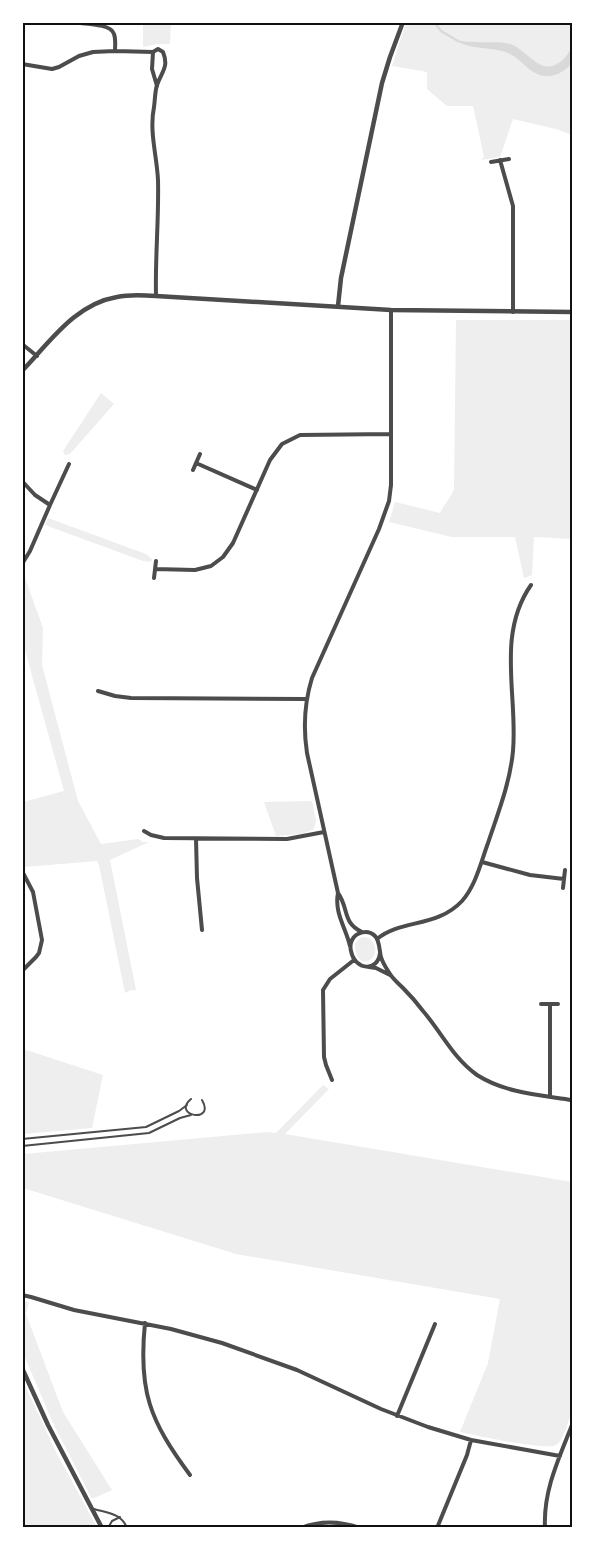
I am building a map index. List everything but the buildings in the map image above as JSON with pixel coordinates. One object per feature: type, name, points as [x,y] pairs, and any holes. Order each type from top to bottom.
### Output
[{"type":"street","points":[[72,22],[102,26],[112,30],[114,33],[115,51]]},
{"type":"street","points":[[338,306],[341,278],[380,92],[403,22]]},
{"type":"street","points":[[22,64],[56,68],[86,53],[115,51],[153,52],[156,49],[160,49],[162,52],[165,60],[164,71],[157,86],[152,122],[158,178],[155,264],[156,296]]},
{"type":"street","points":[[153,52],[152,69],[157,86]]},
{"type":"street","points":[[492,162],[509,159]]},
{"type":"street","points":[[500,160],[513,206],[513,312]]},
{"type":"street","points":[[22,371],[68,322],[82,310],[118,296],[156,296],[391,310],[572,312]]},
{"type":"street","points":[[391,310],[391,485],[389,501],[385,517],[312,678],[306,699],[305,738],[324,832],[338,893],[348,921],[353,927],[362,932],[371,933],[377,939],[384,966],[390,975],[425,1012],[457,1058],[478,1075],[502,1087],[572,1100]]},
{"type":"street","points":[[22,344],[37,356]]},
{"type":"street","points":[[155,569],[195,570],[211,566],[217,562],[228,551],[274,454],[282,444],[306,434],[391,434]]},
{"type":"street","points":[[193,470],[200,454]]},
{"type":"street","points":[[196,463],[257,490]]},
{"type":"street","points":[[22,564],[30,551],[69,464]]},
{"type":"street","points":[[22,481],[35,495],[50,505]]},
{"type":"street","points":[[154,578],[156,561]]},
{"type":"street","points":[[377,939],[388,932],[441,917],[456,907],[472,888],[503,796],[511,765],[514,718],[510,654],[520,605],[531,585]]},
{"type":"street","points":[[98,690],[115,696],[131,698],[306,699]]},
{"type":"street","points":[[144,831],[157,837],[196,839],[287,839],[324,832]]},
{"type":"street","points":[[196,839],[197,878],[202,930]]},
{"type":"street","points":[[482,862],[523,873],[564,879]]},
{"type":"street","points":[[563,888],[565,870]]},
{"type":"street","points":[[22,871],[33,892],[42,940],[39,953],[22,971]]},
{"type":"street","points":[[338,893],[337,907],[340,920],[354,960],[360,965],[376,968],[390,975]]},
{"type":"street","points":[[350,946],[353,938],[362,932]]},
{"type":"street","points":[[369,966],[377,961],[380,953]]},
{"type":"street","points":[[332,1080],[324,1057],[323,990],[330,979],[354,960]]},
{"type":"street","points":[[540,1004],[558,1004]]},
{"type":"street","points":[[550,1004],[550,1096]]},
{"type":"street","points":[[22,1296],[31,1296],[74,1310],[197,1335],[261,1356],[397,1416],[428,1427],[471,1440],[560,1456]]},
{"type":"street","points":[[145,1323],[143,1367],[149,1403],[162,1434],[190,1475]]},
{"type":"street","points":[[397,1416],[434,1324]]},
{"type":"street","points":[[22,1368],[48,1425],[102,1528]]},
{"type":"street","points":[[545,1528],[548,1491],[572,1425]]},
{"type":"street","points":[[438,1528],[467,1455],[471,1440]]},
{"type":"street","points":[[301,1528],[310,1524],[329,1522],[348,1524],[360,1528]]},
{"type":"lane","points":[[22,1139],[146,1127],[179,1110],[187,1105],[191,1099]]},
{"type":"lane","points":[[22,1146],[146,1134],[184,1116],[200,1115],[204,1111],[202,1100]]},
{"type":"lane","points":[[187,1105],[187,1110],[191,1115]]},
{"type":"lane","points":[[91,1508],[120,1517],[127,1528]]},
{"type":"lane","points":[[108,1528],[112,1521],[120,1517]]},
{"type":"shaded area","points":[[143,23],[171,23],[170,44],[143,47]]},
{"type":"shaded area","points":[[406,23],[572,23],[572,135],[556,129],[513,119],[500,157],[481,160],[484,157],[473,106],[447,106],[427,89],[427,72],[392,66]]},
{"type":"shaded area","points":[[455,40],[510,44],[534,61],[546,66],[553,66],[562,61],[572,47],[572,63],[557,74],[545,76],[530,70],[508,53],[468,46]]},
{"type":"shaded area","points":[[456,320],[572,320],[572,539],[534,537],[532,575],[524,578],[515,537],[452,537],[389,522],[395,502],[440,513],[454,489]]},
{"type":"shaded area","points":[[101,393],[114,404],[70,454],[65,455],[63,451]]},
{"type":"shaded area","points":[[48,518],[146,554],[152,559],[151,562],[143,561],[45,525]]},
{"type":"shaded area","points":[[24,575],[43,628],[42,665],[78,801],[101,844],[138,839],[143,842],[149,842],[110,860],[136,990],[125,993],[97,861],[24,867],[23,864],[23,802],[64,791],[23,643],[22,577]]},
{"type":"shaded area","points":[[312,801],[316,821],[314,829],[302,834],[276,836],[264,802]]},
{"type":"shaded area","points":[[362,937],[369,938],[374,945],[375,951],[370,960],[360,960],[356,954],[355,944]]},
{"type":"shaded area","points":[[23,1049],[103,1075],[92,1128],[23,1134]]},
{"type":"shaded area","points":[[323,1085],[329,1089],[285,1134],[572,1182],[572,1411],[563,1435],[556,1445],[538,1446],[460,1432],[488,1363],[500,1299],[236,1254],[23,1188],[23,1154],[267,1132],[276,1133]]},
{"type":"shaded area","points":[[22,1301],[29,1302],[26,1314],[63,1412],[112,1490],[92,1499],[53,1423],[23,1353]]},
{"type":"shaded area","points":[[23,1381],[57,1454],[97,1527],[23,1527]]},
{"type":"waterway","points":[[434,22],[441,31],[458,41]]}]
